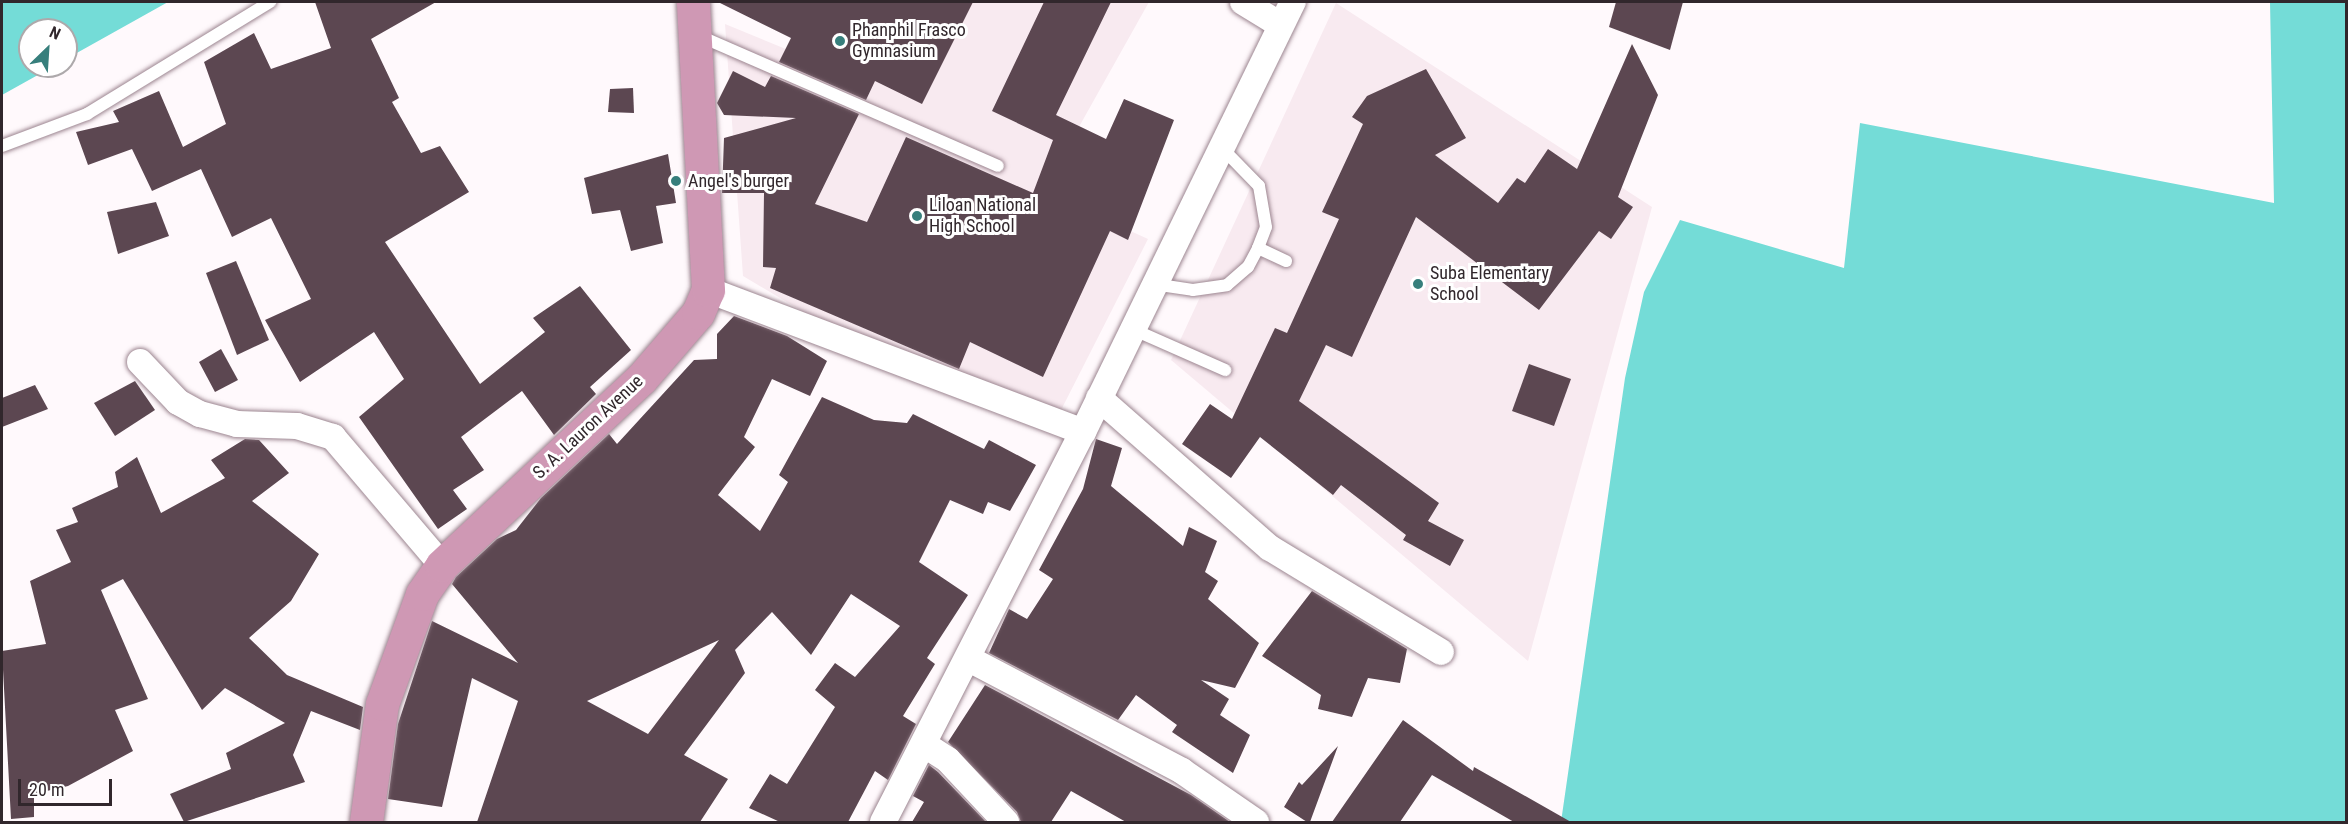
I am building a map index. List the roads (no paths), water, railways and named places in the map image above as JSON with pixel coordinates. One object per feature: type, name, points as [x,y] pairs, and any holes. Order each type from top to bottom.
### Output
[{"type":"highway","points":[[692,10],[708,290]]},
{"type":"highway","name":"S. A. Lauron Avenue","points":[[366,822],[373,746],[392,664],[422,594],[442,565],[641,379],[698,312],[708,290]]},
{"type":"street","points":[[1243,2],[1279,24]]},
{"type":"street","points":[[883,822],[925,745],[1083,432],[1279,24],[1293,2]]},
{"type":"street","points":[[708,290],[1083,432]]},
{"type":"street","points":[[140,362],[178,402],[200,414],[237,424],[297,426],[333,437],[442,565]]},
{"type":"street","points":[[1099,398],[1270,548],[1441,652]]},
{"type":"street","points":[[969,659],[1182,771],[1256,822]]},
{"type":"street","points":[[925,745],[948,760],[1006,822]]},
{"type":"lane","points":[[2,147],[87,114],[270,2]]},
{"type":"lane","points":[[692,10],[998,166]]},
{"type":"lane","points":[[1154,284],[1193,290],[1227,285],[1248,267],[1258,248],[1266,227],[1259,186],[1220,146]]},
{"type":"lane","points":[[1258,248],[1286,261]]},
{"type":"lane","points":[[1132,329],[1226,370]]},
{"type":"water","points":[[2,2],[168,2],[78,52],[78,18],[18,18],[18,78],[32,78],[2,95]]},
{"type":"water","points":[[2270,2],[2346,2],[2346,822],[1561,822],[1625,378],[1644,292],[1680,220],[1844,268],[1860,123],[2274,203]]},
{"type":"place","name":"Phanphil Frasco Gymnasium","points":[[840,41]]},
{"type":"place","name":"Angel's burger","points":[[676,181]]},
{"type":"place","name":"Liloan National High School","points":[[917,216]]},
{"type":"place","name":"Suba Elementary School","points":[[1418,284]]}]
